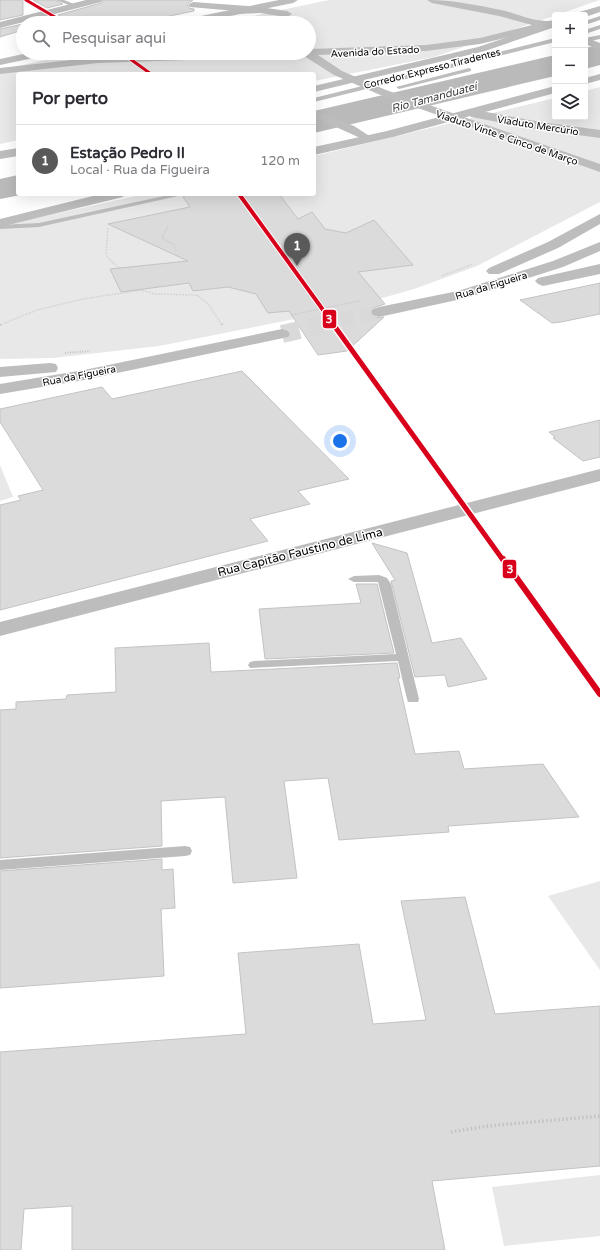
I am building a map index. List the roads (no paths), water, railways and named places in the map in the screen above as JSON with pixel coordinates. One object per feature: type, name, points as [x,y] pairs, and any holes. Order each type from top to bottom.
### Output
[{"type":"main road","points":[[36,16],[98,0]]},
{"type":"main road","points":[[182,0],[193,5],[208,16]]},
{"type":"main road","points":[[213,16],[289,0],[287,16]]},
{"type":"main road","points":[[432,0],[500,13],[552,28]]},
{"type":"main road","points":[[193,5],[248,9]]},
{"type":"main road","points":[[21,9],[75,6]]},
{"type":"main road","points":[[588,13],[600,9]]},
{"type":"main road","points":[[234,11],[260,10],[280,16]]},
{"type":"main road","points":[[0,25],[16,21]]},
{"type":"main road","name":"Avenida do Estado","points":[[316,52],[426,48],[480,41],[552,24]]},
{"type":"main road","name":"Avenida do Estado","points":[[316,89],[481,48],[552,24]]},
{"type":"main road","points":[[588,41],[600,47]]},
{"type":"main road","name":"Viaduto Vinte e Cinco de Março","points":[[316,58],[338,73],[382,92],[600,168]]},
{"type":"main road","points":[[0,62],[16,59]]},
{"type":"main road","name":"Avenida do Estado","points":[[0,71],[80,61],[108,60]]},
{"type":"main road","points":[[588,80],[600,77]]},
{"type":"main road","points":[[316,151],[369,139],[552,89]]},
{"type":"main road","name":"Viaduto Mercúrio","points":[[382,92],[495,118],[600,134]]},
{"type":"main road","points":[[0,155],[16,152]]},
{"type":"main road","points":[[0,210],[87,196]]},
{"type":"main road","points":[[0,223],[110,196]]},
{"type":"main road","name":"Rua da Figueira","points":[[600,218],[553,245],[514,264],[385,311],[461,295],[558,264],[600,246]]},
{"type":"main road","points":[[461,295],[511,289],[600,268]]},
{"type":"main road","name":"Rua da Figueira","points":[[0,389],[84,375],[158,358],[282,334]]},
{"type":"main road","name":"Rua da Figueira","points":[[0,372],[158,358]]},
{"type":"main road","name":"Rua Capitão Faustino de Lima","points":[[0,629],[600,475]]},
{"type":"street","points":[[316,114],[350,128],[369,139]]},
{"type":"lane","points":[[59,0],[75,6]]},
{"type":"lane","points":[[588,22],[600,18]]},
{"type":"lane","points":[[588,31],[600,27]]},
{"type":"lane","name":"Corredor Expresso Tiradentes","points":[[498,54],[552,34]]},
{"type":"lane","points":[[588,39],[600,37]]},
{"type":"lane","name":"Corredor Expresso Tiradentes","points":[[316,100],[552,41]]},
{"type":"lane","name":"Corredor Expresso Tiradentes","points":[[316,107],[479,67]]},
{"type":"lane","points":[[0,227],[39,225],[157,196]]},
{"type":"lane","points":[[354,579],[379,578],[383,580],[413,699]]},
{"type":"lane","points":[[254,665],[403,657]]},
{"type":"lane","points":[[0,865],[185,851]]},
{"type":"water","points":[[600,45],[600,65],[588,68],[588,47]]},
{"type":"water","name":"Rio Tamanduateí","points":[[552,56],[552,77],[316,133],[316,111]]},
{"type":"water","points":[[16,175],[16,196],[0,199],[0,179]]},
{"type":"tunnel","points":[[320,325],[379,312]]},
{"type":"tunnel","points":[[282,334],[325,324]]},
{"type":"place","name":"Estação Pedro II","points":[[297,266]]}]
